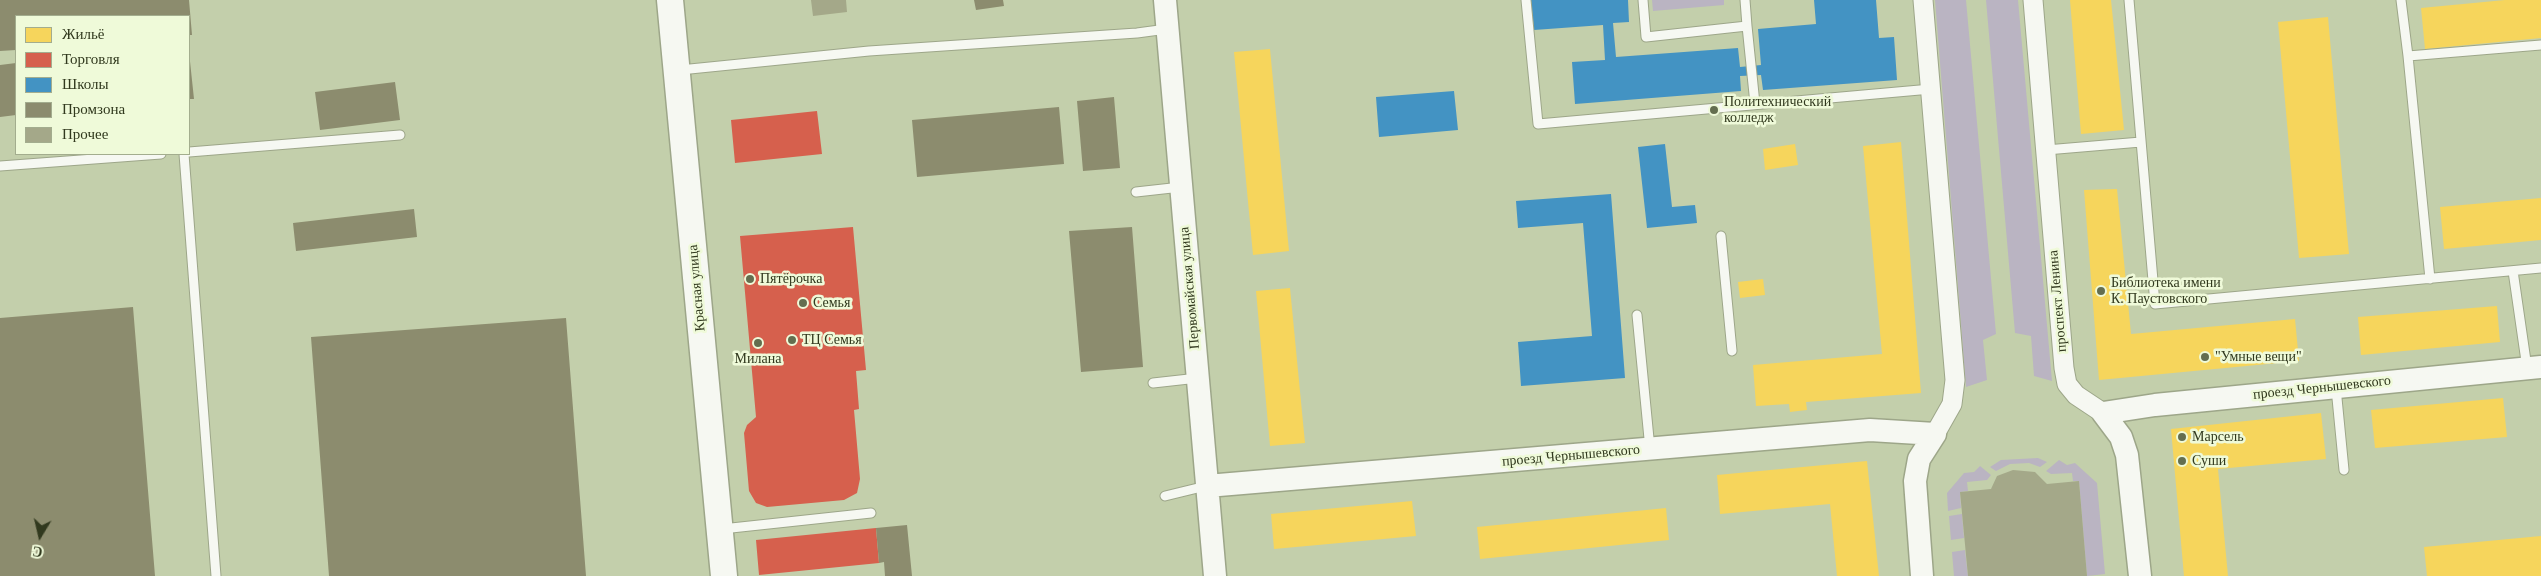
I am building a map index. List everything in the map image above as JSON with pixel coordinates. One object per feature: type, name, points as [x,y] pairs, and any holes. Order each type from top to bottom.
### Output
[{"type":"main road","name":"Красная улица","points":[[670,0],[724,576]]},
{"type":"street","name":"Первомайская улица","points":[[1165,0],[1215,576]]},
{"type":"street","points":[[1922,576],[1915,481],[1919,459],[1947,416],[1952,404],[1955,380],[1923,0]]},
{"type":"street","name":"проспект Ленина","points":[[2033,0],[2067,384],[2076,395],[2103,413],[2121,437],[2127,455],[2140,576]]},
{"type":"street","name":"проезд Чернышевского","points":[[2103,413],[2155,405],[2534,368]]},
{"type":"street","name":"проезд Чернышевского","points":[[1207,486],[1870,430],[1935,434]]},
{"type":"lane","points":[[1526,0],[1538,124],[1931,89]]},
{"type":"lane","points":[[1643,0],[1646,37],[1747,26]]},
{"type":"lane","points":[[1745,0],[1755,104]]},
{"type":"lane","points":[[2129,0],[2155,304],[2541,268]]},
{"type":"lane","points":[[2401,0],[2430,279]]},
{"type":"lane","points":[[677,70],[869,51],[1137,33],[1168,29]]},
{"type":"lane","points":[[2408,56],[2541,45]]},
{"type":"lane","points":[[190,152],[400,135]]},
{"type":"lane","points":[[2046,150],[2141,142]]},
{"type":"lane","points":[[0,166],[148,155]]},
{"type":"lane","points":[[184,155],[216,576]]},
{"type":"lane","points":[[1136,192],[1181,187]]},
{"type":"lane","points":[[1721,236],[1732,351]]},
{"type":"lane","points":[[2513,271],[2534,368]]},
{"type":"lane","points":[[1637,315],[1650,449]]},
{"type":"lane","points":[[1153,384],[1198,378]]},
{"type":"lane","points":[[2336,387],[2344,470]]},
{"type":"lane","points":[[1165,496],[1207,486]]},
{"type":"lane","points":[[720,529],[871,513]]},
{"type":"shaded area","points":[[1652,0],[1724,0],[1724,5],[1653,11]]},
{"type":"shaded area","points":[[1935,0],[1966,0],[1996,334],[1983,340],[1987,380],[1966,387]]},
{"type":"shaded area","points":[[1986,0],[2018,0],[2052,381],[2034,376],[2031,336],[2015,333]]},
{"type":"shaded area","points":[[2038,458],[2047,462],[2040,467],[2029,463],[2010,464],[1996,471],[1990,467],[2001,460]]},
{"type":"shaded area","points":[[2059,460],[2067,465],[2075,463],[2097,483],[2105,574],[2087,576],[2079,481],[2073,481],[2072,473],[2051,474],[2046,471]]},
{"type":"shaded area","points":[[1980,466],[1991,475],[1987,480],[1967,482],[1968,491],[1960,492],[1961,508],[1948,511],[1947,493],[1964,473],[1974,472]]},
{"type":"shaded area","points":[[1962,514],[1964,538],[1951,540],[1949,516]]},
{"type":"shaded area","points":[[1965,550],[1968,576],[1954,576],[1952,552]]},
{"type":"building: Жильё","points":[[2070,0],[2111,0],[2124,130],[2081,134]]},
{"type":"building: Жильё","points":[[2505,0],[2541,0],[2541,38],[2425,49],[2421,8]]},
{"type":"building: Жильё","points":[[2328,17],[2349,254],[2299,258],[2278,22]]},
{"type":"building: Жильё","points":[[1270,49],[1289,251],[1253,255],[1234,52]]},
{"type":"building: Жильё","points":[[1901,142],[1921,393],[1806,402],[1807,410],[1790,412],[1789,404],[1756,406],[1753,365],[1882,354],[1863,146]]},
{"type":"building: Жильё","points":[[1795,144],[1798,165],[1765,170],[1763,149]]},
{"type":"building: Жильё","points":[[2117,189],[2131,334],[2295,319],[2299,361],[2099,380],[2084,190]]},
{"type":"building: Жильё","points":[[2541,198],[2541,240],[2444,249],[2440,207]]},
{"type":"building: Жильё","points":[[1763,279],[1765,295],[1740,298],[1738,282]]},
{"type":"building: Жильё","points":[[1290,288],[1305,443],[1270,446],[1256,291]]},
{"type":"building: Жильё","points":[[2497,306],[2500,342],[2361,355],[2358,317]]},
{"type":"building: Жильё","points":[[2503,398],[2507,437],[2375,448],[2371,410]]},
{"type":"building: Жильё","points":[[2321,413],[2326,459],[2218,469],[2228,576],[2184,576],[2171,429]]},
{"type":"building: Жильё","points":[[1867,461],[1879,576],[1837,576],[1830,504],[1720,514],[1717,475]]},
{"type":"building: Жильё","points":[[1412,501],[1416,536],[1274,549],[1271,514]]},
{"type":"building: Жильё","points":[[1666,508],[1669,540],[1480,559],[1477,527]]},
{"type":"building: Жильё","points":[[2541,536],[2541,576],[2427,576],[2424,547]]},
{"type":"building: Торговля","points":[[817,111],[822,154],[735,163],[731,120]]},
{"type":"building: Торговля","name":"Семья","points":[[853,227],[866,370],[856,371],[859,409],[854,410],[860,479],[857,493],[844,500],[767,507],[756,503],[749,491],[744,433],[747,425],[756,417],[740,236]]},
{"type":"building: Торговля","points":[[876,528],[879,563],[759,575],[756,540]]},
{"type":"building: Школы","points":[[1531,0],[1628,0],[1629,22],[1613,23],[1616,57],[1738,48],[1740,67],[1761,65],[1758,29],[1816,24],[1814,0],[1876,0],[1879,38],[1894,37],[1897,80],[1763,90],[1761,75],[1740,76],[1741,91],[1575,104],[1572,62],[1605,60],[1603,25],[1534,30]]},
{"type":"building: Школы","points":[[1454,91],[1458,130],[1379,137],[1376,97]]},
{"type":"building: Школы","points":[[1665,144],[1672,207],[1695,205],[1697,223],[1647,228],[1638,147]]},
{"type":"building: Школы","points":[[1611,194],[1625,378],[1521,386],[1518,342],[1592,336],[1583,223],[1518,228],[1516,201]]},
{"type":"building: Промзона","points":[[0,0],[189,0],[192,35],[190,35],[190,15],[15,15],[15,50],[0,51]]},
{"type":"building: Промзона","points":[[974,0],[1003,0],[1004,6],[976,10]]},
{"type":"building: Промзона","points":[[190,61],[194,99],[190,99]]},
{"type":"building: Промзона","points":[[15,63],[15,115],[0,117],[0,65]]},
{"type":"building: Промзона","points":[[395,82],[400,120],[320,130],[315,92]]},
{"type":"building: Промзона","points":[[1114,97],[1120,168],[1083,171],[1077,101]]},
{"type":"building: Промзона","points":[[1059,107],[1064,164],[917,177],[912,120]]},
{"type":"building: Промзона","points":[[414,209],[417,237],[296,251],[293,223]]},
{"type":"building: Промзона","points":[[1132,227],[1143,367],[1081,372],[1069,231]]},
{"type":"building: Промзона","points":[[133,307],[155,576],[0,576],[0,318]]},
{"type":"building: Промзона","points":[[566,318],[586,576],[329,576],[311,337]]},
{"type":"building: Промзона","points":[[907,525],[912,576],[885,576],[884,562],[879,563],[876,528]]},
{"type":"building: Прочее","points":[[811,0],[846,0],[847,12],[813,16]]},
{"type":"building: Прочее","points":[[2013,470],[2035,472],[2047,484],[2079,481],[2087,576],[1968,576],[1960,492],[1991,489],[1997,476]]},
{"type":"place","name":"Политехнический колледж","points":[[1714,110]]},
{"type":"place","name":"Пятёрочка","points":[[750,279]]},
{"type":"place","name":"Библиотека имени К. Паустовского","points":[[2101,291]]},
{"type":"place","name":"Семья","points":[[803,303]]},
{"type":"place","name":"ТЦ Семья","points":[[792,340]]},
{"type":"place","name":"Милана","points":[[758,343]]},
{"type":"place","name":"\"Умные вещи\"","points":[[2205,357]]},
{"type":"place","name":"Марсель","points":[[2182,437]]},
{"type":"place","name":"Суши","points":[[2182,461]]}]
